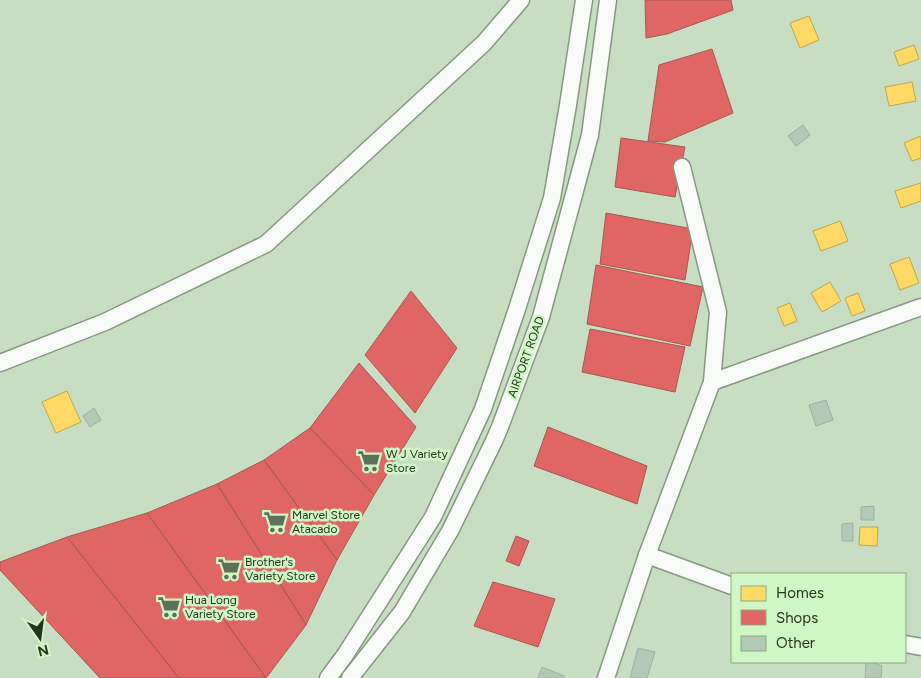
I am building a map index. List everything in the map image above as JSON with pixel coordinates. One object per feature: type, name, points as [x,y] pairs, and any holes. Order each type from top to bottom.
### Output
[{"type":"street","points":[[0,363],[105,322],[266,244],[484,43],[521,0]]},
{"type":"street","name":"AIRPORT ROAD","points":[[328,678],[345,655],[433,517],[483,409],[552,198],[584,0]]},
{"type":"street","name":"AIRPORT ROAD","points":[[350,678],[402,612],[441,548],[500,426],[541,317],[590,135],[608,0]]},
{"type":"street","points":[[606,678],[647,555],[712,382],[718,312],[682,166]]},
{"type":"street","points":[[712,382],[921,307]]},
{"type":"street","points":[[478,419],[500,426]]},
{"type":"street","points":[[647,555],[731,586]]},
{"type":"street","points":[[906,644],[921,647]]},
{"type":"building: Homes","points":[[809,16],[819,40],[800,48],[790,23]]},
{"type":"building: Homes","points":[[914,45],[919,59],[899,66],[894,52]]},
{"type":"building: Homes","points":[[912,82],[916,101],[889,106],[885,87]]},
{"type":"building: Homes","points":[[921,136],[921,158],[912,161],[904,143]]},
{"type":"building: Homes","points":[[921,183],[921,201],[901,208],[895,191]]},
{"type":"building: Homes","points":[[840,221],[848,241],[821,251],[813,231]]},
{"type":"building: Homes","points":[[909,257],[919,283],[900,290],[890,264]]},
{"type":"building: Homes","points":[[830,282],[841,301],[822,312],[811,293]]},
{"type":"building: Homes","points":[[858,293],[865,311],[852,316],[845,298]]},
{"type":"building: Homes","points":[[790,303],[797,321],[784,326],[777,308]]},
{"type":"building: Homes","points":[[67,391],[81,422],[56,433],[42,402]]},
{"type":"building: Homes","points":[[860,527],[878,527],[877,546],[859,545]]},
{"type":"building: Shops","points":[[645,0],[731,0],[733,10],[667,34],[646,38]]},
{"type":"building: Shops","points":[[712,49],[733,113],[665,142],[648,141],[659,65]]},
{"type":"building: Shops","points":[[621,138],[685,147],[675,197],[615,187]]},
{"type":"building: Shops","points":[[606,213],[693,229],[685,280],[600,264]]},
{"type":"building: Shops","points":[[596,265],[703,287],[690,346],[587,324]]},
{"type":"building: Shops","points":[[411,291],[457,348],[415,413],[365,355]]},
{"type":"building: Shops","points":[[590,329],[685,347],[675,392],[582,372]]},
{"type":"building: Shops","name":"W J Variety Store","points":[[359,363],[416,427],[374,495],[310,428]]},
{"type":"building: Shops","points":[[548,427],[647,466],[637,504],[534,466]]},
{"type":"building: Shops","points":[[310,428],[374,495],[337,560],[264,460]]},
{"type":"building: Shops","name":"Marvel Store Atacado","points":[[264,460],[337,560],[306,625],[217,484]]},
{"type":"building: Shops","name":"Brother's Variety Store","points":[[217,484],[306,625],[266,678],[147,513]]},
{"type":"building: Shops","name":"Hua Long Variety Store","points":[[147,513],[266,678],[179,678],[67,537]]},
{"type":"building: Shops","points":[[516,536],[529,541],[519,566],[506,561]]},
{"type":"building: Shops","points":[[67,537],[179,678],[100,678],[0,570],[0,562]]},
{"type":"building: Shops","points":[[493,582],[555,599],[538,647],[474,626]]},
{"type":"building: Other","points":[[803,125],[810,135],[796,146],[788,136]]},
{"type":"building: Other","points":[[826,400],[833,420],[816,426],[809,405]]},
{"type":"building: Other","points":[[94,408],[101,420],[90,427],[83,416]]},
{"type":"building: Other","points":[[874,506],[874,520],[861,520],[861,507]]},
{"type":"building: Other","points":[[853,523],[853,541],[842,541],[842,524]]},
{"type":"building: Other","points":[[638,648],[655,652],[647,678],[630,678]]},
{"type":"building: Other","points":[[866,663],[874,663],[882,666],[881,678],[865,678]]},
{"type":"building: Other","points":[[542,667],[564,676],[564,678],[538,678]]},
{"type":"place","name":"W J Variety Store","points":[[369,461]]},
{"type":"place","name":"Marvel Store Atacado","points":[[275,522]]},
{"type":"place","name":"Brother's Variety Store","points":[[229,569]]},
{"type":"place","name":"Hua Long Variety Store","points":[[169,607]]}]
